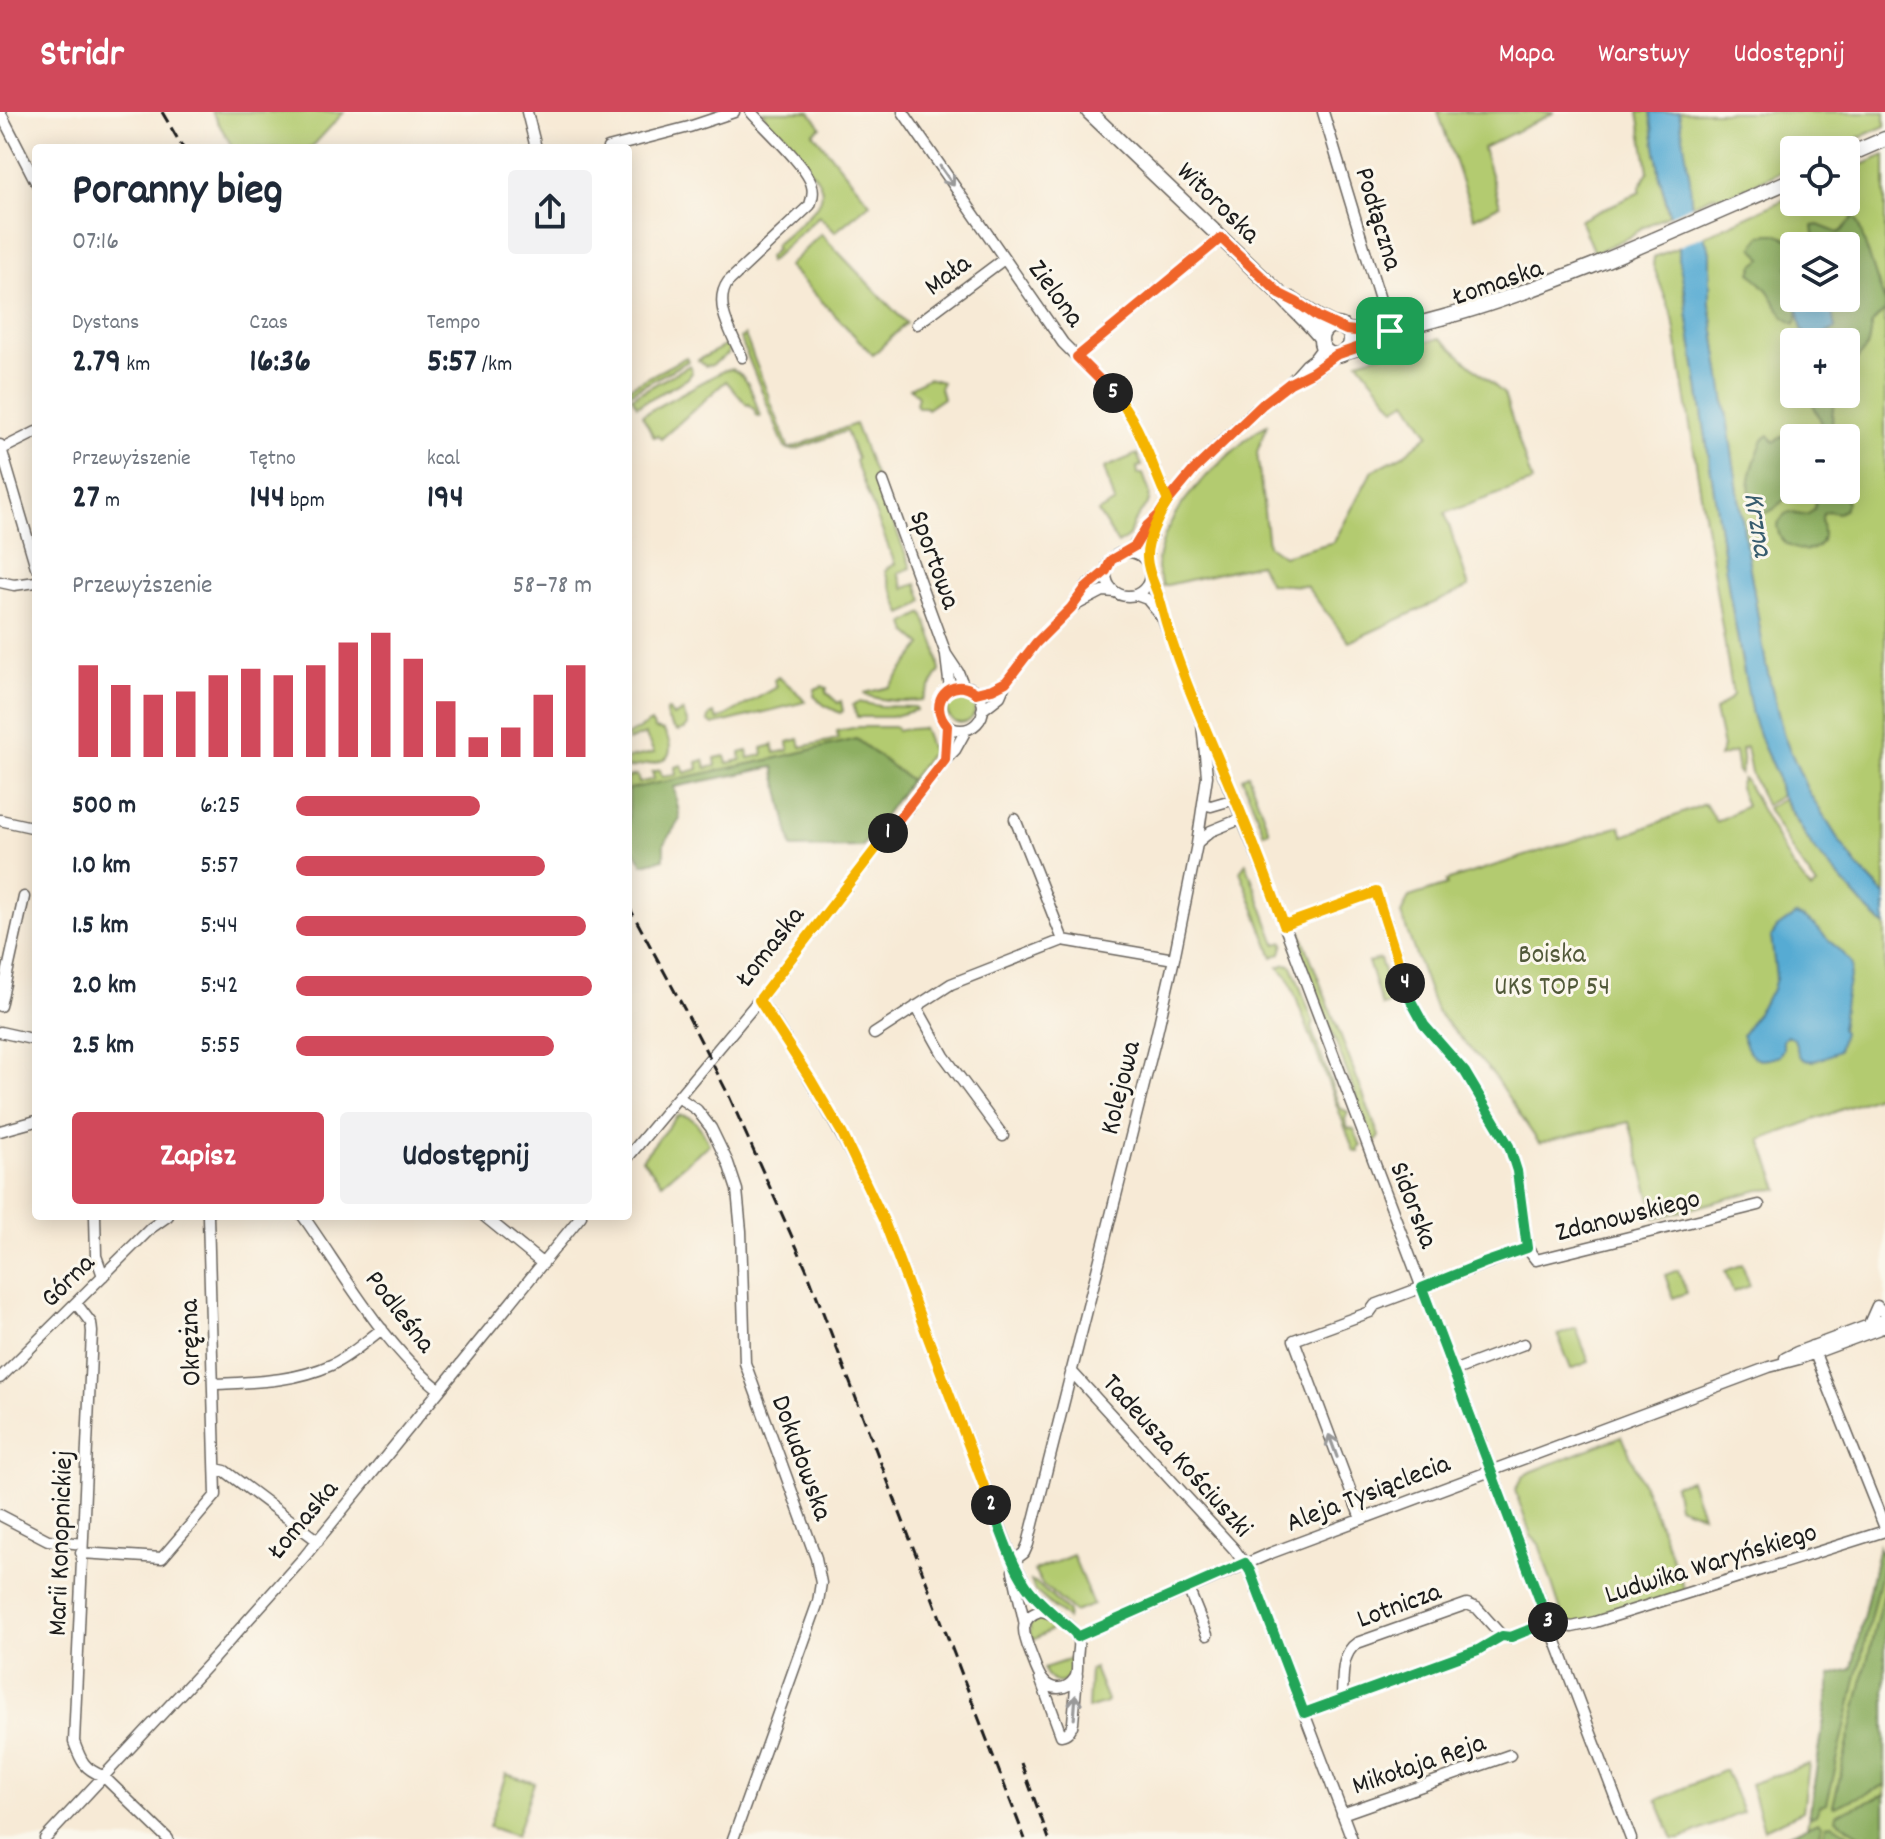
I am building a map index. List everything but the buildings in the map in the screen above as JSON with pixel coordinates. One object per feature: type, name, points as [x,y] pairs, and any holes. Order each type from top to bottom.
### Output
[{"type":"main road","name":"Witoroska","points":[[1089,112],[1280,294],[1316,331],[1327,352],[1341,353]]},
{"type":"main road","points":[[1860,150],[1885,139]]},
{"type":"main road","name":"Łomaska","points":[[1341,353],[1510,298],[1780,185]]},
{"type":"main road","name":"Witoroska","points":[[1280,294],[1341,328],[1391,335]]},
{"type":"main road","points":[[1322,343],[1327,328],[1341,328],[1350,340],[1341,353]]},
{"type":"street","points":[[0,112],[32,174]]},
{"type":"street","points":[[527,112],[535,144]]},
{"type":"street","points":[[623,144],[734,112]]},
{"type":"street","points":[[742,357],[723,308],[722,292],[728,282],[810,205],[813,195],[807,174],[751,112]]},
{"type":"street","name":"Zielona","points":[[903,112],[1063,343],[1121,401],[1168,501]]},
{"type":"street","name":"Podłączna","points":[[1323,112],[1391,335]]},
{"type":"street","points":[[1077,357],[1221,238]]},
{"type":"street","name":"Mała","points":[[917,324],[1004,259]]},
{"type":"street","name":"Łomaska","points":[[1150,577],[1148,545],[1159,515],[1168,501],[1220,444],[1314,359],[1322,343]]},
{"type":"street","name":"Łomaska","points":[[1290,383],[1341,353]]},
{"type":"street","points":[[32,434],[1,447],[32,553]]},
{"type":"street","name":"Sportowa","points":[[883,481],[946,654],[964,687]]},
{"type":"street","name":"Łomaska","points":[[982,710],[1000,696],[1006,682],[1036,643],[1071,608],[1087,586],[1106,571],[1111,560],[1135,546],[1147,526],[1159,515]]},
{"type":"street","points":[[1122,553],[1135,553],[1147,562]]},
{"type":"street","points":[[1106,571],[1108,583],[1115,592]]},
{"type":"street","points":[[1136,595],[1145,588],[1150,577]]},
{"type":"street","name":"Kolejowa","points":[[1013,1561],[1026,1549],[1174,959],[1207,776],[1202,723],[1150,577]]},
{"type":"street","points":[[0,582],[14,585],[32,583]]},
{"type":"street","name":"Łomaska","points":[[1071,608],[1108,590],[1136,595]]},
{"type":"street","name":"Kolejowa","points":[[1136,595],[1147,599],[1163,618]]},
{"type":"street","name":"Sportowa","points":[[946,654],[950,689]]},
{"type":"street","points":[[976,693],[1006,682]]},
{"type":"street","points":[[964,687],[976,693],[982,710],[979,720],[966,730],[956,730],[947,726],[942,719],[939,705],[942,696],[950,689],[964,687]]},
{"type":"street","name":"Sidorska","points":[[1202,723],[1243,818],[1631,1839]]},
{"type":"street","points":[[945,760],[947,726]]},
{"type":"street","name":"Łomaska","points":[[632,1152],[759,1000],[955,750],[966,730]]},
{"type":"street","points":[[1203,804],[1211,806],[1235,799]]},
{"type":"street","points":[[1197,844],[1211,831],[1243,818]]},
{"type":"street","points":[[1015,819],[1063,940]]},
{"type":"street","points":[[0,820],[32,827]]},
{"type":"street","points":[[1284,925],[1376,892],[1411,1001],[1424,1025],[1465,1072],[1509,1146],[1517,1171],[1527,1248]]},
{"type":"street","points":[[0,1006],[24,897]]},
{"type":"street","points":[[874,1034],[951,984],[1063,940],[1174,959]]},
{"type":"street","points":[[759,1000],[842,1133],[884,1221],[1013,1561],[1028,1588],[1077,1637],[1073,1723],[1071,1730],[1063,1735],[1025,1638],[1013,1561]]},
{"type":"street","points":[[916,1006],[944,1056],[1003,1136]]},
{"type":"street","points":[[0,1032],[32,1039]]},
{"type":"street","name":"Dokudowska","points":[[678,1097],[697,1110],[711,1128],[737,1190],[745,1363],[821,1577],[818,1602],[733,1839]]},
{"type":"street","points":[[0,1131],[32,1122]]},
{"type":"street","name":"Zdanowskiego","points":[[1361,1519],[1294,1340],[1370,1312],[1375,1305],[1527,1248],[1536,1260],[1759,1205]]},
{"type":"street","points":[[95,1220],[96,1256],[103,1276]]},
{"type":"street","name":"Górna","points":[[0,1378],[162,1220]]},
{"type":"street","name":"Okrężna","points":[[82,1549],[162,1558],[216,1495],[208,1220]]},
{"type":"street","name":"Podleśna","points":[[306,1220],[382,1329],[440,1390]]},
{"type":"street","points":[[489,1220],[543,1264]]},
{"type":"street","name":"Łomaska","points":[[45,1839],[318,1541],[578,1220]]},
{"type":"street","name":"Marii Konopnickiej","points":[[76,1303],[91,1323],[92,1332],[74,1742],[89,1771],[103,1776],[168,1839]]},
{"type":"street","name":"Aleja Tysiąclecia","points":[[1077,1637],[1245,1563],[1814,1349],[1869,1324],[1882,1313]]},
{"type":"street","name":"Aleja Tysiąclecia","points":[[1814,1349],[1885,1327]]},
{"type":"street","points":[[214,1384],[289,1379],[308,1374],[334,1364],[382,1329]]},
{"type":"street","points":[[1453,1371],[1524,1344]]},
{"type":"street","points":[[1814,1349],[1885,1529]]},
{"type":"street","name":"Tadeusza Kościuszki","points":[[1071,1371],[1250,1571],[1352,1839]]},
{"type":"street","points":[[216,1469],[225,1471],[318,1541]]},
{"type":"street","points":[[0,1515],[48,1540],[82,1549]]},
{"type":"street","name":"Ludwika Waryńskiego","points":[[1549,1623],[1572,1627],[1595,1622],[1885,1529]]},
{"type":"street","points":[[1188,1588],[1207,1635]]},
{"type":"street","name":"Lotnicza","points":[[1342,1699],[1346,1657],[1350,1647],[1357,1643],[1467,1604],[1477,1608],[1502,1636]]},
{"type":"street","points":[[1025,1625],[1037,1611],[1047,1611],[1057,1617]]},
{"type":"street","points":[[1304,1713],[1478,1650],[1502,1636],[1511,1637],[1549,1623]]},
{"type":"street","points":[[1040,1677],[1050,1686],[1058,1688],[1070,1683],[1077,1673]]},
{"type":"street","name":"Mikołaja Reja","points":[[1342,1814],[1510,1755]]},
{"type":"green space","points":[[212,112],[344,112],[315,144],[231,144]]},
{"type":"green space","points":[[763,112],[810,112],[821,127],[813,133],[870,203],[835,232],[819,216],[769,262],[768,257],[776,249],[774,246],[812,212],[820,201],[822,191],[816,177],[766,120]]},
{"type":"green space","points":[[1438,112],[1555,112],[1483,148],[1500,205],[1474,218]]},
{"type":"green space","points":[[1638,112],[1650,112],[1669,215],[1594,253],[1580,220],[1640,192],[1648,171]]},
{"type":"green space","points":[[1679,112],[1885,112],[1885,126],[1860,137],[1780,136],[1780,172],[1729,195],[1713,196],[1692,205]]},
{"type":"green space","points":[[1885,155],[1885,895],[1858,867],[1838,839],[1807,789],[1784,737],[1766,665],[1746,545],[1710,304],[1710,252],[1704,236],[1780,201],[1780,216],[1860,216],[1860,166]]},
{"type":"green space","points":[[1853,217],[1857,220],[1885,303],[1885,311],[1873,323],[1867,347],[1860,356],[1860,328],[1835,328],[1832,312],[1860,312],[1860,232],[1842,231]]},
{"type":"green space","points":[[1813,226],[1836,232],[1814,232]]},
{"type":"green space","points":[[821,234],[906,323],[873,355],[788,266]]},
{"type":"green space","points":[[1761,236],[1780,236],[1780,310],[1768,291],[1751,273],[1754,265],[1762,259],[1753,247]]},
{"type":"green space","points":[[1679,247],[1743,669],[1762,743],[1777,776],[1781,796],[1765,805],[1751,773],[1746,747],[1741,749],[1743,765],[1740,774],[1735,752],[1719,757],[1723,747],[1715,711],[1733,696],[1673,318],[1653,265],[1654,257]]},
{"type":"green space","points":[[1781,312],[1799,312],[1795,324]]},
{"type":"green space","points":[[745,335],[789,449],[855,424],[911,568],[898,573],[904,588],[917,584],[923,601],[913,609],[902,614],[885,571],[895,564],[846,431],[797,449],[792,450],[785,448],[740,338]]},
{"type":"green space","points":[[1440,338],[1504,394],[1532,482],[1445,513],[1469,587],[1349,642],[1306,586],[1270,584],[1259,564],[1163,586],[1157,569],[1158,559],[1168,527],[1177,511],[1214,468],[1267,425],[1257,452],[1268,545],[1283,556],[1334,542],[1372,471],[1405,454],[1429,434],[1407,401],[1395,408],[1358,361]]},
{"type":"green space","points":[[730,343],[728,354],[712,365],[705,366],[698,360]]},
{"type":"green space","points":[[686,357],[688,361],[632,392],[632,386]]},
{"type":"green space","points":[[690,365],[692,373],[687,379],[637,406],[632,397]]},
{"type":"green space","points":[[731,369],[747,382],[760,416],[726,381],[661,439],[657,435],[654,437],[642,415]]},
{"type":"green space","points":[[928,378],[942,382],[943,398],[927,409],[918,407],[918,396],[910,388]]},
{"type":"green space","points":[[1815,408],[1834,408],[1832,424],[1822,424]]},
{"type":"green space","points":[[1769,435],[1774,442],[1780,438],[1780,504],[1760,514],[1750,496],[1750,477],[1763,439]]},
{"type":"green space","points":[[1137,454],[1142,466],[1137,467],[1138,474],[1143,474],[1150,493],[1149,501],[1133,524],[1129,536],[1118,544],[1098,512],[1115,502],[1104,468]]},
{"type":"green space","points":[[1815,504],[1846,504],[1838,513],[1823,513],[1823,537],[1816,547],[1802,550],[1782,540],[1777,525],[1785,514],[1808,514]]},
{"type":"green space","points":[[923,613],[936,647],[940,671],[922,700],[893,701],[864,694],[889,687],[922,645],[908,633],[905,623]]},
{"type":"green space","points":[[778,677],[805,702],[713,725],[708,721],[714,713],[718,720],[777,687],[774,680]]},
{"type":"green space","points":[[822,686],[838,703],[841,701],[843,711],[840,713],[824,705],[814,696],[815,689]]},
{"type":"green space","points":[[961,695],[971,699],[975,709],[971,719],[961,723],[951,719],[947,709],[951,699]]},
{"type":"green space","points":[[858,702],[915,707],[916,710],[891,717],[857,717],[853,705]]},
{"type":"green space","points":[[669,710],[673,716],[683,711],[688,725],[685,729],[678,731],[671,725],[666,714]]},
{"type":"green space","points":[[651,722],[655,729],[664,731],[669,742],[668,756],[656,763],[632,767],[632,757],[654,753],[645,734],[632,739],[632,733]]},
{"type":"green space","points":[[858,727],[923,728],[932,752],[910,780],[856,739],[632,789],[632,776],[637,775],[639,783],[654,779],[652,772],[660,770],[662,777],[676,775],[675,767],[682,765],[685,773],[698,769],[697,762],[704,760],[706,768],[716,766],[715,758],[725,756],[727,763],[741,760],[740,753],[747,751],[749,758],[763,755],[762,748],[773,745],[775,753],[789,750],[788,742],[799,739],[801,747],[838,739],[837,731]]},
{"type":"green space","points":[[856,739],[910,780],[862,847],[792,848],[774,767],[674,787],[680,819],[664,844],[664,859],[643,864],[632,846],[632,788]]},
{"type":"green space","points":[[1248,774],[1269,831],[1264,833],[1242,777]]},
{"type":"green space","name":"Boiska UKS TOP 54","points":[[1742,779],[1791,864],[1811,890],[1817,886],[1767,808],[1783,799],[1813,848],[1885,926],[1885,1093],[1761,1140],[1779,1189],[1759,1190],[1656,1218],[1629,1122],[1539,1143],[1492,1073],[1436,1011],[1401,914],[1409,897],[1447,885],[1446,881],[1620,826],[1624,836],[1705,804],[1716,822],[1746,806],[1739,787]]},
{"type":"green space","points":[[1246,863],[1276,944],[1284,943],[1281,953],[1273,957],[1240,871]]},
{"type":"green space","points":[[1299,928],[1379,1136],[1377,1140],[1373,1141],[1298,942],[1296,935]]},
{"type":"green space","points":[[1380,959],[1394,1003],[1382,1006],[1368,962]]},
{"type":"green space","points":[[1292,966],[1313,1021],[1311,1028],[1340,1108],[1348,1112],[1345,1120],[1348,1128],[1354,1129],[1361,1146],[1359,1152],[1354,1151],[1288,977],[1278,967]]},
{"type":"green space","points":[[680,1115],[695,1121],[709,1144],[662,1183],[642,1159]]},
{"type":"green space","points":[[1742,1264],[1750,1286],[1733,1292],[1725,1271]]},
{"type":"green space","points":[[1678,1270],[1687,1293],[1673,1298],[1665,1275]]},
{"type":"green space","points":[[1576,1328],[1589,1362],[1571,1369],[1558,1335]]},
{"type":"green space","points":[[1622,1436],[1686,1594],[1572,1627],[1563,1618],[1539,1544],[1531,1536],[1515,1490],[1528,1473]]},
{"type":"green space","points":[[1690,1480],[1702,1515],[1678,1506],[1674,1485]]},
{"type":"green space","points":[[1879,1546],[1885,1562],[1885,1839],[1778,1839],[1807,1827],[1831,1675],[1852,1669]]},
{"type":"green space","points":[[1879,1546],[1883,1564],[1827,1804],[1820,1806],[1816,1815],[1809,1818],[1831,1675],[1852,1669]]},
{"type":"green space","points":[[1073,1555],[1093,1605],[1074,1612],[1043,1585],[1034,1571]]},
{"type":"green space","points":[[1031,1581],[1068,1612],[1067,1619],[1035,1591]]},
{"type":"green space","points":[[1885,1585],[1885,1786],[1834,1807],[1833,1806]]},
{"type":"green space","points":[[1043,1617],[1058,1626],[1033,1640],[1030,1625],[1036,1618]]},
{"type":"green space","points":[[1071,1659],[1067,1679],[1059,1683],[1048,1677],[1044,1668]]},
{"type":"green space","points":[[1094,1668],[1107,1700],[1088,1709],[1090,1670]]},
{"type":"green space","points":[[1809,1764],[1803,1811],[1764,1829],[1750,1784]]},
{"type":"green space","points":[[1725,1770],[1743,1812],[1681,1839],[1673,1839],[1657,1800]]},
{"type":"green space","points":[[506,1774],[534,1783],[516,1836],[489,1827]]},
{"type":"green space","points":[[1885,1795],[1885,1839],[1866,1839],[1836,1819],[1837,1814]]},
{"type":"green space","points":[[1818,1822],[1822,1825],[1819,1839],[1778,1839]]},
{"type":"green space","points":[[1833,1824],[1856,1839],[1823,1839],[1826,1825]]},
{"type":"water","points":[[1650,112],[1679,112],[1691,203],[1710,252],[1710,304],[1746,545],[1766,665],[1784,737],[1807,789],[1838,839],[1858,867],[1885,895],[1885,926],[1813,848],[1781,796],[1777,776],[1752,715],[1730,597],[1679,247],[1660,178]]},
{"type":"water","points":[[1799,312],[1832,312],[1835,328],[1802,328]]},
{"type":"water","points":[[1795,915],[1812,923],[1851,962],[1838,1051],[1820,1059],[1805,1060],[1794,1039],[1788,1035],[1783,1040],[1779,1056],[1764,1060],[1754,1058],[1742,1035],[1773,989],[1776,977],[1771,937],[1777,928]]},
{"type":"pier","points":[[1696,204],[1707,234],[1675,248],[1666,217]]},
{"type":"railway","points":[[162,112],[181,144]]},
{"type":"railway","points":[[632,912],[729,1096],[806,1268],[1025,1839]]},
{"type":"railway","points":[[1021,1763],[1049,1839]]},
{"type":"route","points":[[1390,331],[1346,330],[1318,317],[1280,294],[1221,238],[1077,357],[1127,410],[1168,501],[1159,515],[1148,545],[1150,577],[1195,705],[1284,925],[1376,892],[1411,1001],[1424,1025],[1465,1072],[1509,1146],[1517,1171],[1527,1248],[1422,1288],[1549,1623],[1511,1637],[1502,1636],[1478,1650],[1304,1713],[1245,1563],[1077,1637],[1028,1588],[1013,1561],[884,1221],[842,1133],[759,1000],[945,760],[947,726],[939,712],[942,696],[952,688],[961,686],[976,693],[1006,682],[1036,643],[1085,589],[1106,571],[1111,560],[1135,546],[1147,526],[1159,515],[1194,470],[1263,404],[1336,355],[1392,338],[1390,331]]},
{"type":"water label","name":"Krzna","points":[[1760,524]]}]
